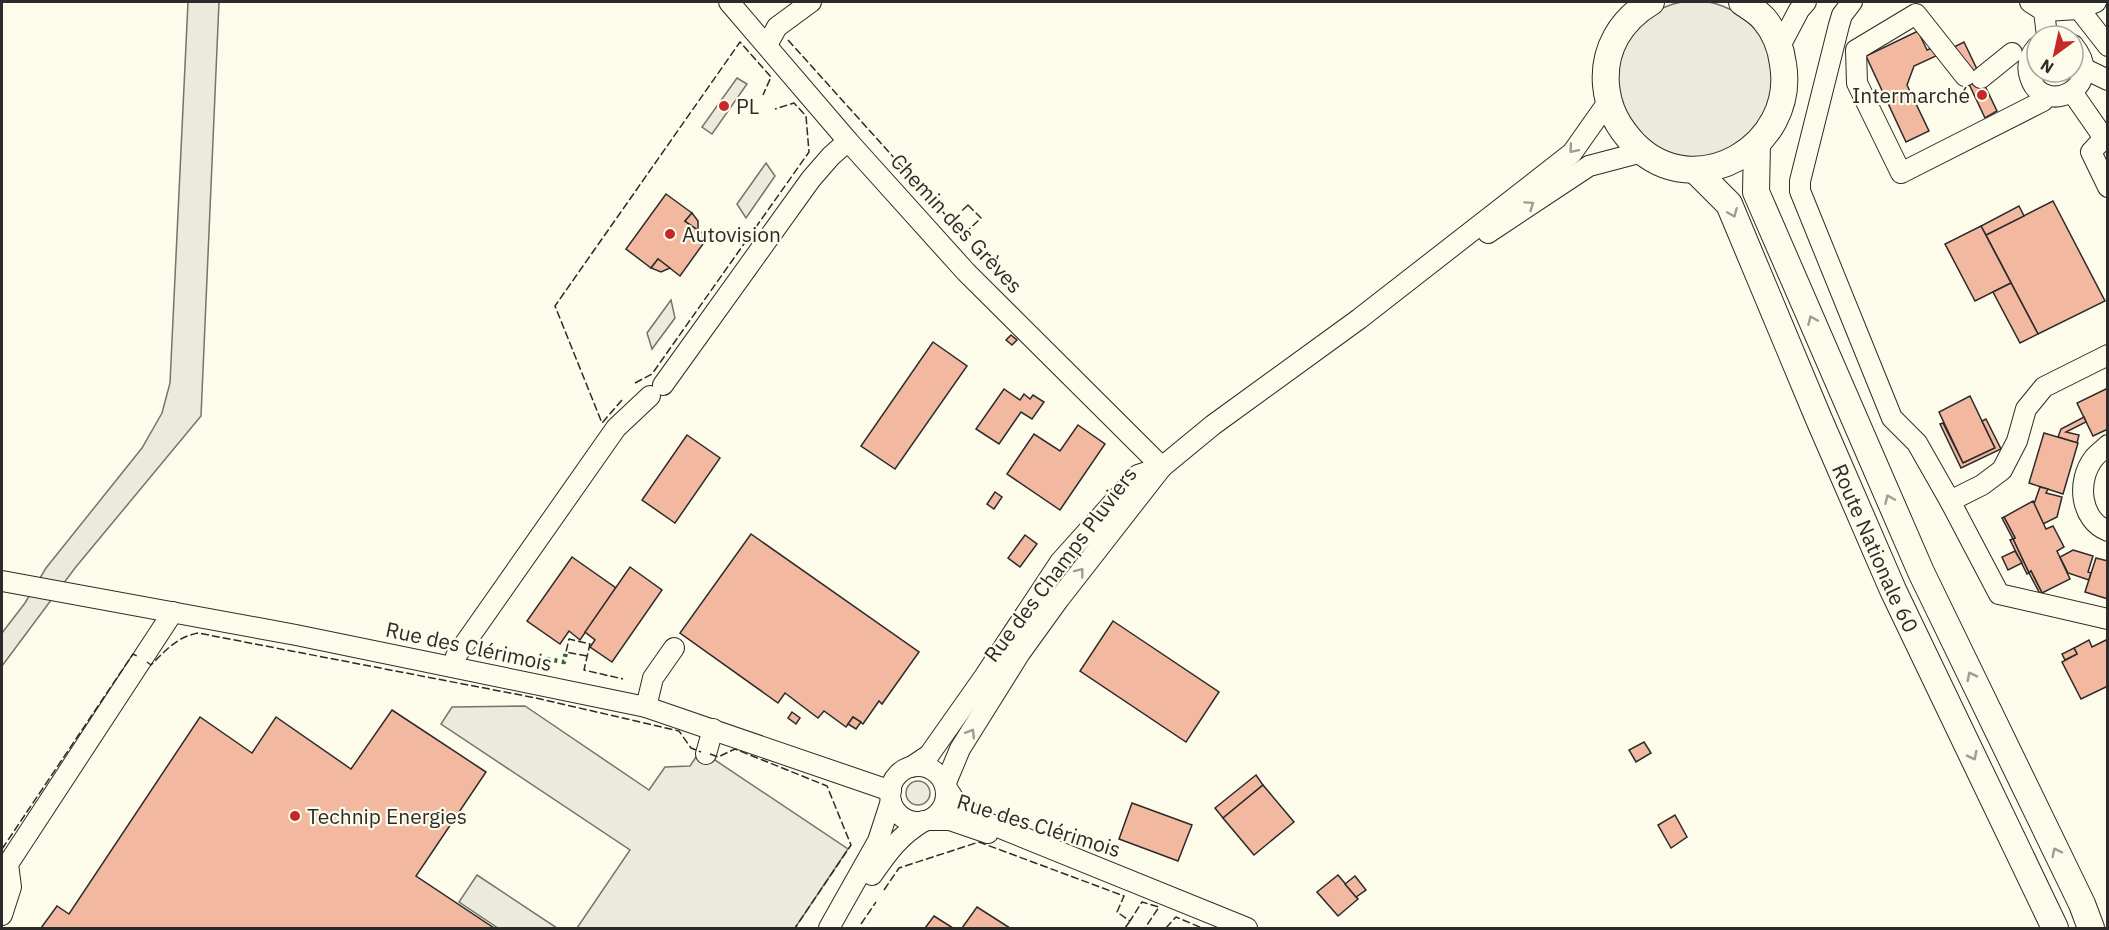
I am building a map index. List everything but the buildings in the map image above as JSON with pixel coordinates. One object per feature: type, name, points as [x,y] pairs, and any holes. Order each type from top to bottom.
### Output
[{"type":"main road","points":[[1640,5],[1614,38],[1605,69],[1608,102],[1620,130],[1642,152],[1667,165],[1695,170],[1728,163],[1757,145],[1778,116],[1786,81],[1780,46],[1764,19],[1742,2]]},
{"type":"main road","name":"Route Nationale 60","points":[[1757,145],[1756,192],[1921,572],[2082,904]]},
{"type":"main road","name":"Route Nationale 60","points":[[1695,170],[1729,204],[1822,428],[1893,590],[2055,928]]},
{"type":"main road","points":[[2082,904],[2091,928]]},
{"type":"main road","points":[[2082,904],[2097,928]]},
{"type":"street","name":"Chemin des Grèves","points":[[729,2],[848,141],[966,272],[1162,467]]},
{"type":"street","points":[[766,45],[777,27],[811,2]]},
{"type":"street","points":[[1780,46],[1799,10],[1806,2]]},
{"type":"street","points":[[1852,2],[1842,15],[1839,25],[1800,181],[1800,191],[1892,418],[1917,443],[1999,594],[2108,619]]},
{"type":"street","points":[[2045,24],[2042,5],[2088,5],[2108,46]]},
{"type":"street","points":[[2012,53],[1973,77],[1916,14],[1856,50],[1857,83],[1901,173],[2043,101],[2046,95]]},
{"type":"street","points":[[2085,69],[2108,80]]},
{"type":"street","points":[[2033,84],[2046,95],[2059,97],[2072,92],[2079,84]]},
{"type":"street","points":[[2072,92],[2106,139],[2091,152],[2108,186]]},
{"type":"street","points":[[1162,467],[1213,425],[1359,319],[1572,153],[1608,102]]},
{"type":"street","points":[[454,667],[456,656],[616,428],[656,391],[811,179],[848,141]]},
{"type":"street","points":[[1359,319],[1588,166],[1642,152]]},
{"type":"street","points":[[1950,501],[1982,485],[2002,470],[2017,441],[2026,409],[2044,387],[2108,355]]},
{"type":"street","points":[[2108,445],[2092,459],[2084,480],[2083,499],[2088,516],[2100,528],[2108,531]]},
{"type":"street","name":"Rue des Champs Pluviers","points":[[911,767],[929,755],[1060,562],[1137,475],[1162,467]]},
{"type":"street","name":"Rue des Champs Pluviers","points":[[945,785],[960,749],[1020,653],[1162,467]]},
{"type":"street","name":"Rue des Clérimois","points":[[2,581],[174,612],[646,707],[713,729],[891,796]]},
{"type":"street","points":[[2,915],[11,887],[8,864],[174,612]]},
{"type":"street","points":[[646,707],[653,678],[674,648]]},
{"type":"street","points":[[706,754],[713,729]]},
{"type":"street","points":[[828,928],[878,841],[897,776],[911,767],[927,767],[934,771],[945,785],[947,794],[945,803],[936,816],[906,832],[890,849],[834,928]]},
{"type":"street","name":"Rue des Clérimois","points":[[945,785],[957,804],[978,819],[1247,928]]},
{"type":"street","points":[[891,796],[900,815],[915,822],[927,820]]},
{"type":"street","name":"Rue des Clérimois","points":[[927,820],[950,820],[1133,880]]},
{"type":"shaded area","points":[[1695,1],[1710,2],[1725,7],[1739,14],[1750,24],[1760,35],[1767,49],[1772,64],[1772,94],[1767,109],[1760,123],[1750,134],[1739,144],[1725,151],[1710,156],[1695,157],[1680,156],[1665,151],[1651,144],[1640,134],[1630,123],[1623,109],[1618,94],[1617,79],[1618,64],[1623,49],[1630,35],[1640,24],[1651,14],[1665,7],[1680,2]]},
{"type":"shaded area","points":[[188,2],[219,2],[201,416],[75,568],[2,666],[2,633],[25,603],[46,568],[142,448],[162,413],[170,383]]},
{"type":"shaded area","name":"PL","points":[[737,78],[747,84],[712,134],[702,127]]},
{"type":"shaded area","points":[[766,163],[775,176],[746,218],[737,204]]},
{"type":"shaded area","points":[[671,300],[675,318],[652,349],[647,333]]},
{"type":"shaded area","points":[[525,706],[649,790],[665,767],[690,766],[700,751],[848,849],[795,928],[577,928],[630,850],[441,724],[452,707]]},
{"type":"shaded area","points":[[918,781],[927,784],[930,793],[927,802],[918,805],[909,802],[906,793],[909,784]]},
{"type":"shaded area","points":[[477,875],[557,928],[498,928],[459,902]]},
{"type":"hedge","points":[[547,659],[564,662],[566,652]]},
{"type":"fence","points":[[788,40],[951,221]]},
{"type":"fence","points":[[622,400],[602,423],[555,306],[740,42],[771,77],[763,95]]},
{"type":"fence","points":[[635,383],[652,374],[809,152],[806,116],[794,103],[775,109]]},
{"type":"fence","points":[[968,205],[981,218],[963,235],[951,221],[968,205]]},
{"type":"fence","points":[[147,662],[151,665],[178,641],[198,633],[536,698],[679,731],[691,748],[701,752]]},
{"type":"fence","points":[[587,656],[566,652],[569,639],[590,644],[584,670],[623,679]]},
{"type":"fence","points":[[2,849],[133,654],[137,656]]},
{"type":"fence","points":[[710,754],[718,757],[735,749],[827,786],[851,845],[795,928]]},
{"type":"fence","points":[[884,890],[899,868],[979,842],[1124,896],[1117,912],[1130,921],[1142,902],[1159,907],[1145,928]]},
{"type":"fence","points":[[861,924],[876,902]]},
{"type":"fence","points":[[1166,928],[1176,917],[1202,928]]},
{"type":"fence","points":[[1125,928],[1130,921]]},
{"type":"place","name":"Intermarché","points":[[1982,95]]},
{"type":"place","name":"PL","points":[[724,106]]},
{"type":"place","name":"Autovision","points":[[670,234]]},
{"type":"place","name":"Technip Energies","points":[[295,816]]}]
